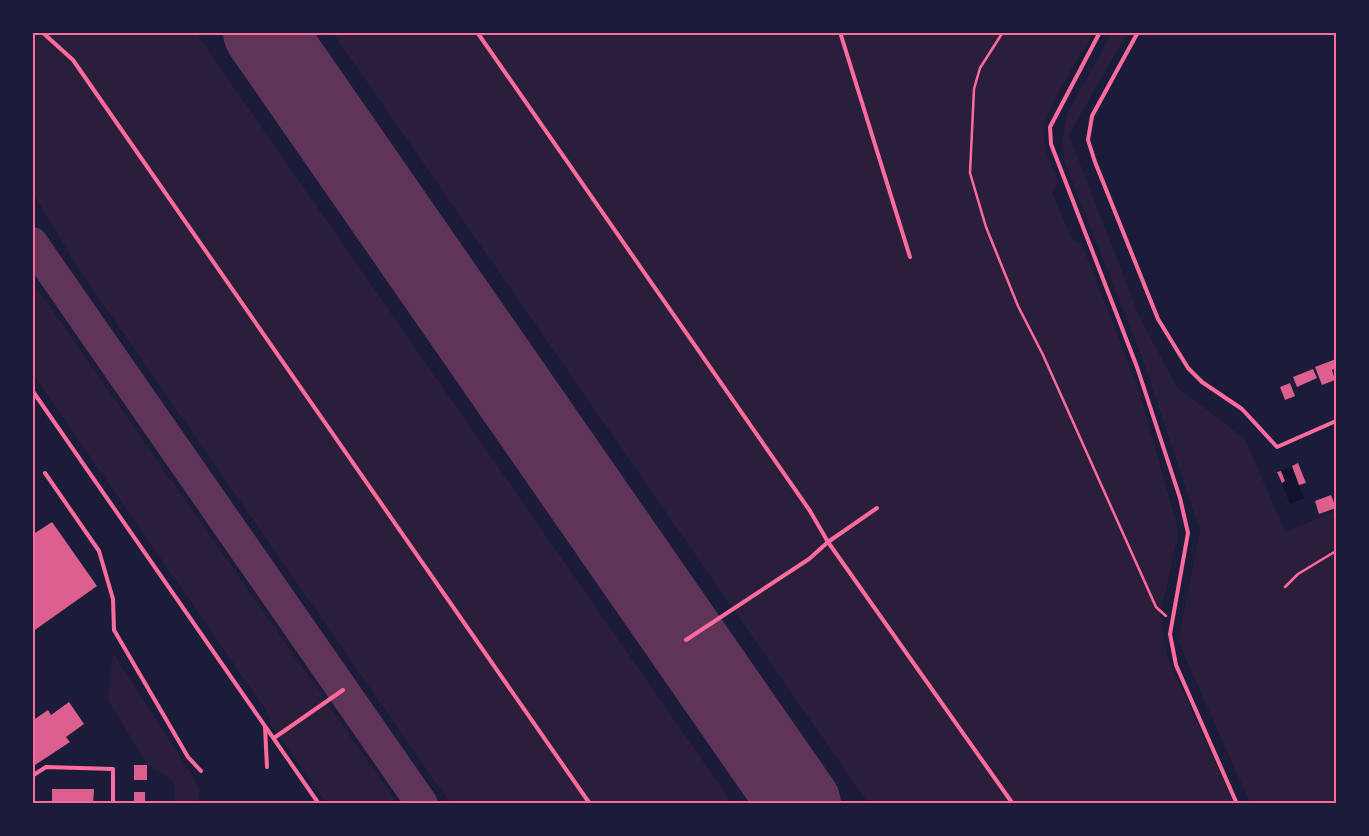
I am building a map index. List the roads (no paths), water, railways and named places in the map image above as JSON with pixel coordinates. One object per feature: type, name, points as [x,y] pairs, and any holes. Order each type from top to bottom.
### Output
[{"type":"lane","points":[[42,32],[73,60],[590,804]]},
{"type":"lane","points":[[477,32],[810,511],[828,542],[1013,804]]},
{"type":"lane","points":[[840,32],[910,257]]},
{"type":"lane","points":[[1100,32],[1050,127],[1051,144],[1137,366],[1180,498],[1188,533],[1171,621],[1170,643],[1176,665],[1237,804]]},
{"type":"lane","points":[[1138,32],[1092,116],[1088,140],[1094,162],[1158,319],[1188,368],[1202,382],[1242,409],[1277,447],[1336,421]]},
{"type":"lane","points":[[32,390],[319,804]]},
{"type":"lane","points":[[45,473],[100,551],[113,599],[114,630],[188,757],[201,771]]},
{"type":"lane","points":[[686,640],[810,558],[828,542],[877,508]]},
{"type":"lane","points":[[274,738],[343,690]]},
{"type":"lane","points":[[265,726],[267,767]]},
{"type":"lane","points":[[32,776],[46,767],[113,769],[112,804]]}]
